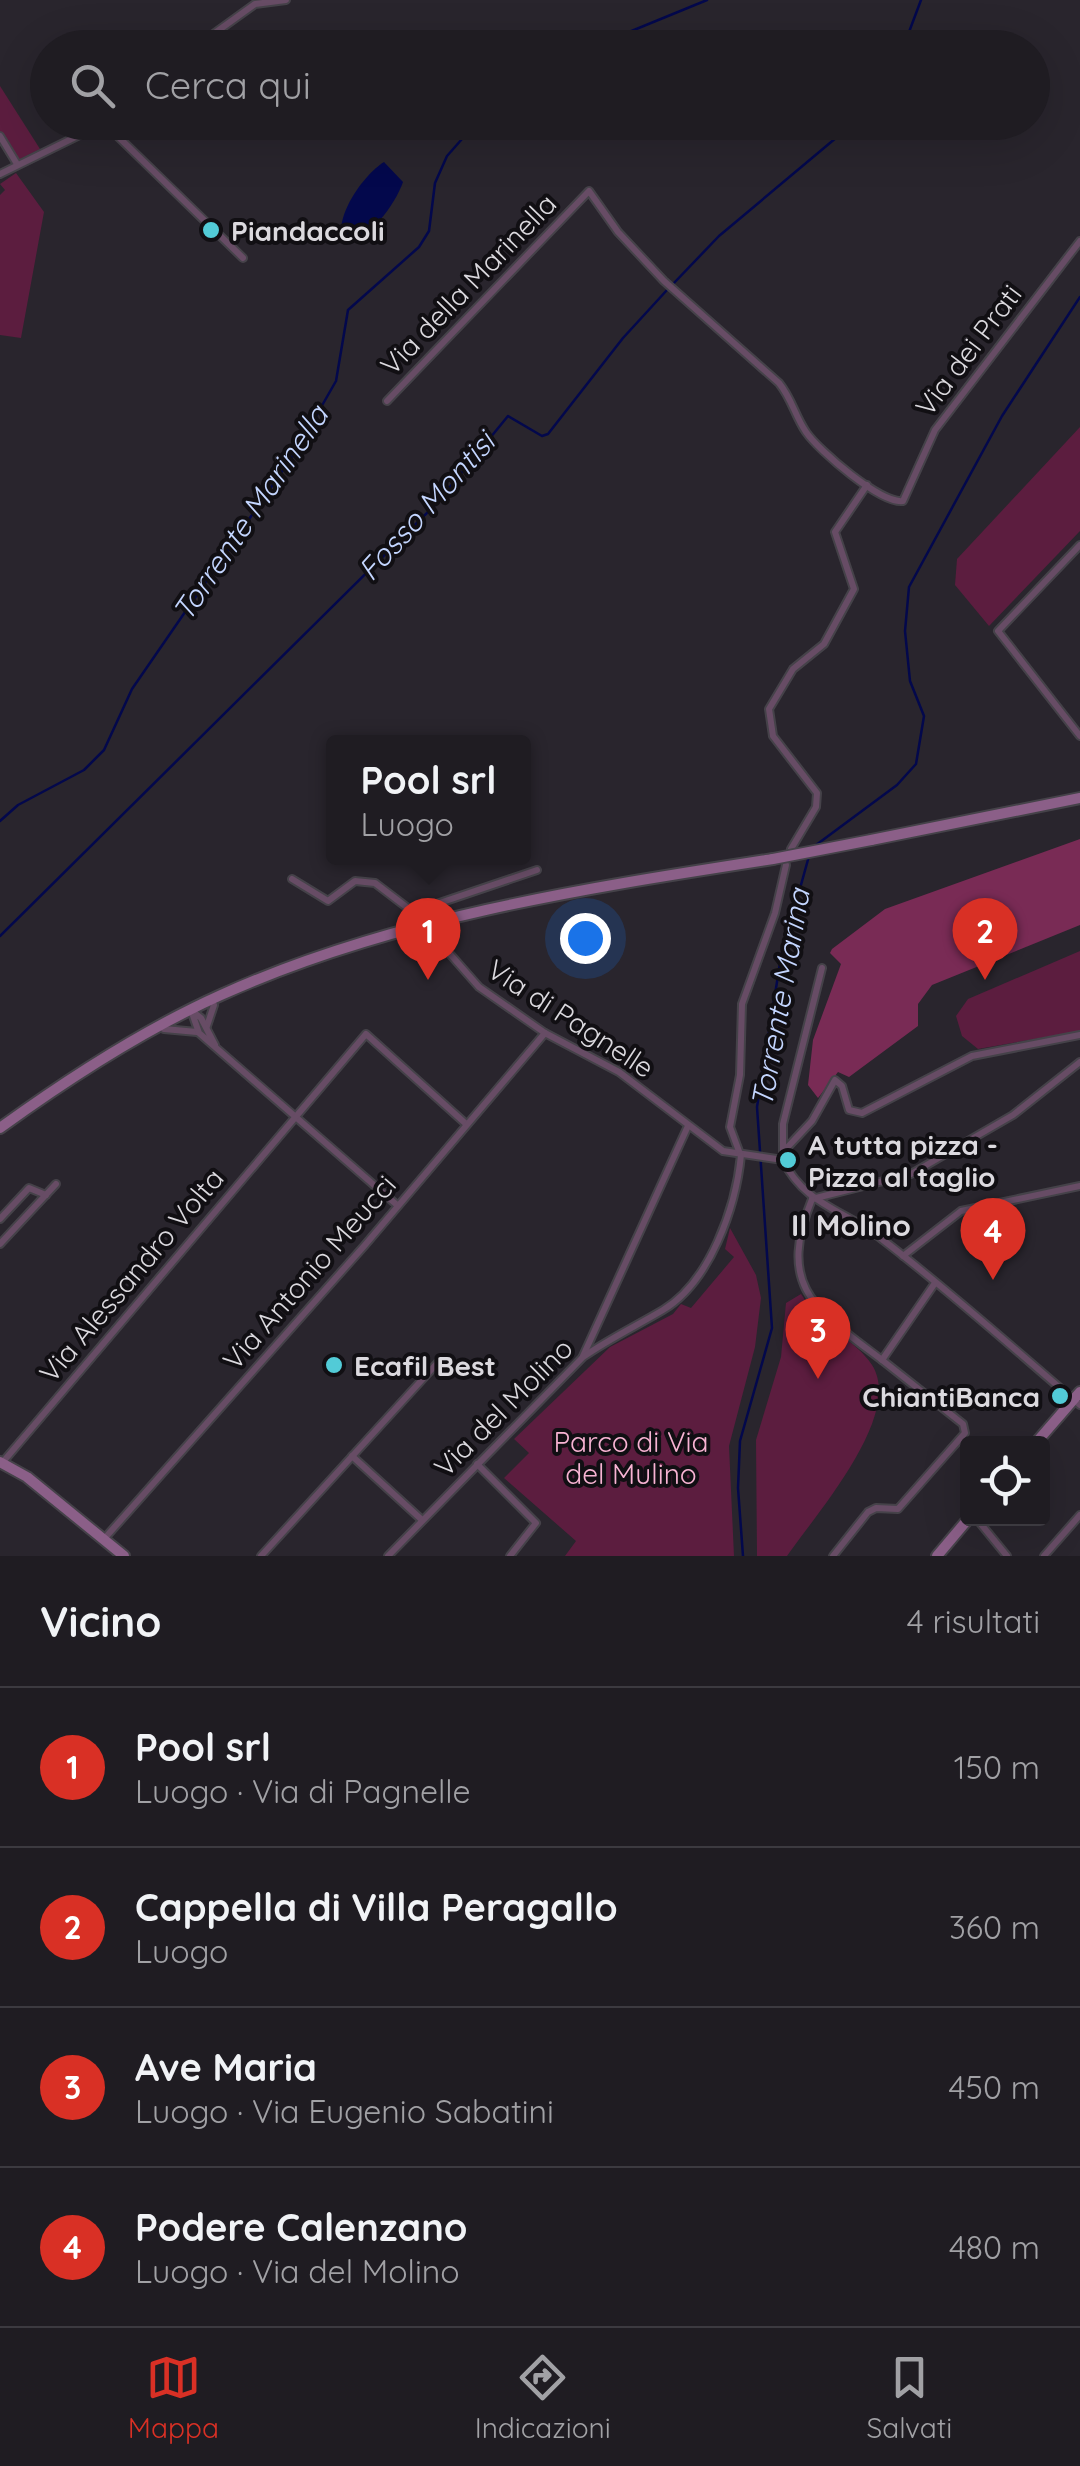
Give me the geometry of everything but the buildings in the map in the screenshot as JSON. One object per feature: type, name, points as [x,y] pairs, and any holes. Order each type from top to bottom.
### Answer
[{"type":"main road","points":[[0,1128],[134,1042],[251,984],[426,924],[1080,798]]},
{"type":"main road","points":[[134,1042],[251,984]]},
{"type":"main road","points":[[1043,1436],[1078,1399]]},
{"type":"main road","points":[[1,1462],[27,1477],[124,1556]]},
{"type":"main road","points":[[936,1556],[964,1526]]},
{"type":"street","points":[[219,30],[255,4],[286,0]]},
{"type":"street","points":[[0,136],[16,164]]},
{"type":"street","points":[[0,174],[68,140]]},
{"type":"street","points":[[122,140],[243,258]]},
{"type":"street","name":"Via della Marinella","points":[[388,401],[589,191],[618,232],[664,281],[779,383],[794,401],[811,439],[866,485]]},
{"type":"street","name":"Via dei Prati","points":[[866,485],[894,502],[903,501],[934,430],[1080,241]]},
{"type":"street","points":[[791,849],[818,800],[812,780],[774,736],[769,709],[793,668],[824,644],[854,589],[835,532],[866,485]]},
{"type":"street","points":[[1080,545],[998,631],[1080,736]]},
{"type":"street","points":[[781,1157],[744,1156],[730,1128],[740,1074],[742,1004],[786,866]]},
{"type":"street","points":[[414,912],[537,870]]},
{"type":"street","name":"Via di Pagnelle","points":[[292,879],[328,901],[355,881],[376,883],[426,924],[469,979],[545,1033],[618,1072],[724,1151],[744,1156]]},
{"type":"street","points":[[822,968],[782,1124],[781,1157],[792,1181],[812,1199],[880,1237],[1078,1399]]},
{"type":"street","points":[[203,1030],[214,1004]]},
{"type":"street","points":[[193,1013],[216,1046],[397,1204]]},
{"type":"street","points":[[164,1029],[203,1030]]},
{"type":"street","name":"Via Antonio Meucci","points":[[104,1538],[545,1033]]},
{"type":"street","name":"Via Alessandro Volta","points":[[1,1462],[366,1034],[465,1123]]},
{"type":"street","points":[[781,1157],[812,1122],[834,1080],[842,1086],[849,1110],[862,1113],[972,1056],[1080,1035]]},
{"type":"street","points":[[812,1199],[911,1174],[1013,1115],[1080,1062]]},
{"type":"street","points":[[583,1357],[688,1126]]},
{"type":"street","name":"Via del Molino","points":[[388,1556],[583,1357],[621,1330],[667,1308],[719,1248],[744,1156]]},
{"type":"street","points":[[0,1243],[56,1184]]},
{"type":"street","points":[[903,1256],[961,1211],[1080,1186]]},
{"type":"street","points":[[0,1219],[29,1188],[46,1195]]},
{"type":"street","points":[[812,1199],[798,1236],[805,1291],[826,1317],[962,1424],[965,1433],[898,1509],[876,1508],[868,1512],[833,1556]]},
{"type":"street","points":[[882,1360],[935,1282]]},
{"type":"street","points":[[261,1556],[441,1359]]},
{"type":"street","points":[[352,1456],[422,1520]]},
{"type":"street","points":[[476,1464],[536,1523],[510,1556]]},
{"type":"street","points":[[1044,1556],[1080,1515]]},
{"type":"street","points":[[980,1526],[1008,1556]]},
{"type":"green space","points":[[0,86],[30,133],[30,140],[40,149],[18,160],[0,132]]},
{"type":"green space","points":[[16,173],[44,212],[21,338],[0,335],[0,195],[5,190],[0,184]]},
{"type":"green space","points":[[1080,427],[1080,531],[989,626],[955,585],[957,559]]},
{"type":"green space","points":[[1080,951],[1080,1031],[978,1049],[962,1036],[956,1016],[968,999]]},
{"type":"green space","name":"Parco di Via del Mulino","points":[[730,1228],[756,1275],[761,1298],[755,1347],[729,1446],[734,1556],[565,1556],[576,1541],[504,1478],[529,1453],[514,1439],[610,1347],[673,1314],[681,1304],[691,1308],[734,1257],[725,1249]]},
{"type":"green space","points":[[801,1294],[872,1365],[879,1386],[876,1410],[852,1464],[787,1556],[757,1556],[756,1440],[781,1357],[786,1303]]},
{"type":"shaded area","points":[[384,162],[403,182],[399,191],[372,229],[344,244],[341,234],[345,211],[367,177]]},
{"type":"shaded area","points":[[1080,839],[1080,925],[932,985],[918,1004],[918,1026],[849,1077],[838,1072],[818,1098],[808,1085],[813,1040],[841,964],[830,953],[832,949],[885,909]]},
{"type":"waterway","name":"Torrente Marinella","points":[[634,30],[707,0]]},
{"type":"waterway","name":"Fosso Montisi","points":[[910,30],[921,0]]},
{"type":"waterway","name":"Torrente Marinella","points":[[0,821],[18,805],[84,770],[104,750],[132,689],[296,451],[336,381],[348,310],[419,247],[429,231],[435,183],[447,156],[461,140]]},
{"type":"waterway","name":"Fosso Montisi","points":[[673,284],[719,236],[834,140]]},
{"type":"waterway","name":"Fosso Montisi","points":[[0,936],[436,504],[508,416],[542,436],[548,434],[623,338],[667,290]]},
{"type":"waterway","name":"Torrente Marina","points":[[812,848],[897,785],[916,764],[924,716],[910,681],[905,631],[909,587],[1002,416],[1080,297]]},
{"type":"waterway","name":"Torrente Marina","points":[[743,1556],[738,1488],[740,1441],[772,1328],[757,1107],[781,957],[809,856]]},
{"type":"place","name":"Piandaccoli","points":[[211,230]]},
{"type":"place","name":"Pool srl","points":[[428,980]]},
{"type":"place","name":"Cappella di Villa Peragallo","points":[[985,980]]},
{"type":"place","name":"A tutta pizza - Pizza al taglio","points":[[788,1160]]},
{"type":"place","name":"Podere Calenzano","points":[[993,1280]]},
{"type":"place","name":"Ecafil Best","points":[[334,1365]]},
{"type":"place","name":"Ave Maria","points":[[818,1379]]},
{"type":"place","name":"ChiantiBanca","points":[[1060,1396]]},
{"type":"district","name":"Il Molino","points":[[851,1225]]}]
